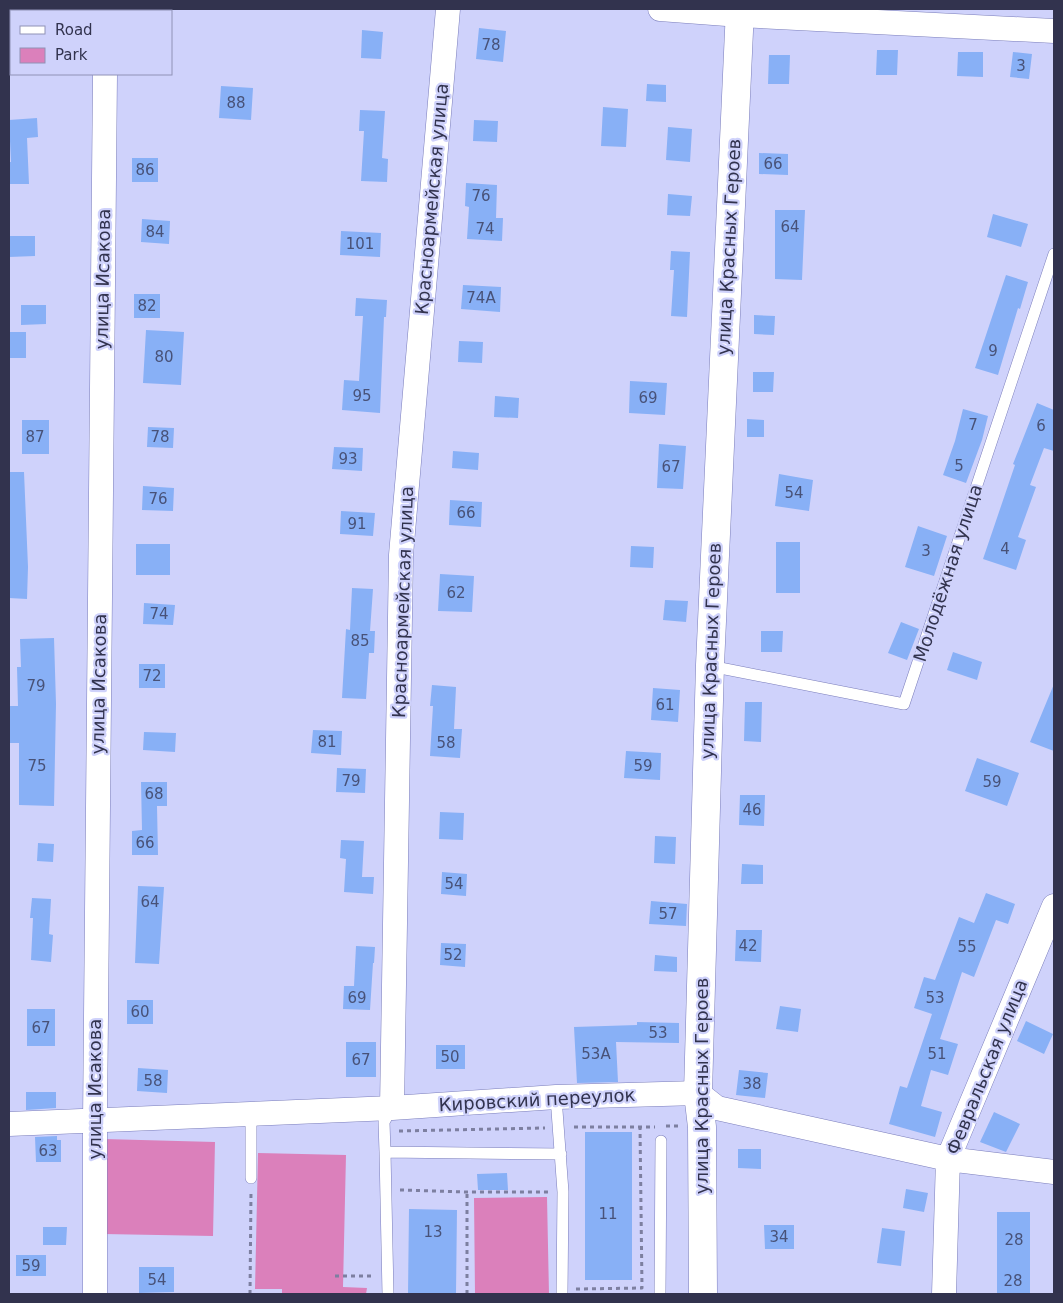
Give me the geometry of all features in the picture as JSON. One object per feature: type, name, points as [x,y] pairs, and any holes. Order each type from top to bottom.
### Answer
[{"type":"main road","name":"улица Красных Героев","points":[[704,1294],[702,1127],[698,1093],[710,666],[740,12]]},
{"type":"street","name":"Красноармейская улица","points":[[392,1108],[401,555],[448,9]]},
{"type":"street","points":[[660,9],[1054,31]]},
{"type":"street","name":"улица Исакова","points":[[96,1294],[95,1121],[104,75]]},
{"type":"street","name":"Февральская улица","points":[[944,1294],[948,1159],[1054,906]]},
{"type":"street","name":"Кировский переулок","points":[[9,1124],[392,1108],[556,1097],[698,1093]]},
{"type":"street","points":[[698,1093],[717,1108],[948,1159],[1054,1172]]},
{"type":"lane","name":"Молодёжная улица","points":[[710,666],[904,704],[1054,254]]},
{"type":"lane","points":[[556,1097],[563,1192],[562,1294]]},
{"type":"lane","points":[[388,1294],[384,1122],[392,1108]]},
{"type":"lane","points":[[251,1114],[251,1178]]},
{"type":"lane","points":[[660,1294],[661,1141]]},
{"type":"lane","points":[[385,1152],[561,1154]]},
{"type":"path","points":[[574,1289],[642,1288],[640,1127]]},
{"type":"path","points":[[250,1294],[251,1178]]},
{"type":"path","points":[[385,1189],[467,1192],[563,1192]]},
{"type":"path","points":[[467,1192],[467,1294]]},
{"type":"path","points":[[335,1276],[388,1276]]},
{"type":"green space","points":[[104,1139],[215,1142],[213,1236],[103,1234]]},
{"type":"green space","points":[[258,1153],[346,1155],[343,1287],[367,1288],[366,1294],[282,1294],[282,1289],[255,1289]]},
{"type":"green space","points":[[547,1197],[549,1294],[475,1294],[474,1198]]},
{"type":"building","points":[[479,28],[506,31],[503,62],[476,59]]},
{"type":"building","points":[[362,30],[383,32],[381,59],[361,58]]},
{"type":"building","points":[[877,50],[898,50],[897,75],[876,75]]},
{"type":"building","points":[[958,52],[983,52],[983,77],[957,76]]},
{"type":"building","points":[[1013,52],[1032,54],[1029,79],[1010,77]]},
{"type":"building","points":[[769,55],[790,55],[789,84],[768,84]]},
{"type":"building","points":[[647,84],[666,85],[666,102],[646,101]]},
{"type":"building","points":[[221,86],[253,88],[251,120],[219,118]]},
{"type":"building","points":[[603,107],[628,109],[626,147],[601,146]]},
{"type":"building","points":[[360,110],[385,111],[382,158],[388,159],[387,182],[361,181],[364,131],[359,131]]},
{"type":"building","points":[[37,118],[38,137],[27,138],[29,184],[9,184],[9,162],[11,162],[9,120]]},
{"type":"building","points":[[474,120],[498,121],[497,142],[473,141]]},
{"type":"building","points":[[668,127],[692,129],[690,162],[666,160]]},
{"type":"building","points":[[759,153],[788,154],[788,175],[759,174]]},
{"type":"building","points":[[132,158],[158,158],[158,182],[132,182]]},
{"type":"building","points":[[466,183],[497,185],[496,218],[503,218],[502,241],[467,239],[469,207],[465,206]]},
{"type":"building","points":[[668,194],[692,196],[690,216],[667,215]]},
{"type":"building","points":[[775,210],[805,210],[802,280],[775,279]]},
{"type":"building","points":[[993,214],[1028,224],[1021,247],[987,237]]},
{"type":"building","points":[[142,219],[170,221],[169,244],[141,242]]},
{"type":"building","points":[[341,231],[381,233],[380,257],[340,255]]},
{"type":"building","points":[[9,236],[35,236],[35,256],[9,257]]},
{"type":"building","points":[[671,251],[690,252],[687,317],[671,316],[674,270],[670,270]]},
{"type":"building","points":[[1006,275],[1028,282],[1020,309],[1018,308],[998,375],[975,368]]},
{"type":"building","points":[[463,285],[501,287],[500,312],[461,309]]},
{"type":"building","points":[[134,294],[160,294],[160,318],[134,318]]},
{"type":"building","points":[[356,298],[387,300],[386,317],[384,317],[380,413],[342,410],[344,380],[359,381],[363,316],[355,316]]},
{"type":"building","points":[[21,305],[46,305],[46,324],[21,325]]},
{"type":"building","points":[[754,315],[775,316],[774,335],[754,334]]},
{"type":"building","points":[[146,330],[184,332],[181,385],[143,383]]},
{"type":"building","points":[[9,332],[26,332],[26,358],[9,358]]},
{"type":"building","points":[[459,341],[483,342],[482,363],[458,362]]},
{"type":"building","points":[[753,372],[774,372],[773,392],[753,392]]},
{"type":"building","points":[[630,381],[667,383],[665,415],[629,413]]},
{"type":"building","points":[[495,396],[519,398],[518,418],[494,417]]},
{"type":"building","points":[[1037,403],[1054,410],[1054,451],[1044,448],[1030,485],[1036,487],[1018,537],[1026,540],[1016,570],[983,559],[1015,465],[1013,464]]},
{"type":"building","points":[[963,409],[988,416],[982,440],[966,483],[943,475],[955,441]]},
{"type":"building","points":[[747,419],[764,420],[764,437],[747,437]]},
{"type":"building","points":[[22,420],[49,420],[49,454],[22,454]]},
{"type":"building","points":[[148,427],[174,428],[173,448],[147,447]]},
{"type":"building","points":[[659,444],[686,446],[683,489],[657,488]]},
{"type":"building","points":[[334,447],[363,448],[362,471],[332,469]]},
{"type":"building","points":[[453,451],[479,453],[478,470],[452,468]]},
{"type":"building","points":[[9,472],[24,472],[28,567],[27,599],[9,598]]},
{"type":"building","points":[[779,474],[813,480],[809,511],[775,506]]},
{"type":"building","points":[[143,486],[174,488],[173,511],[142,510]]},
{"type":"building","points":[[450,500],[482,502],[481,527],[449,525]]},
{"type":"building","points":[[341,511],[375,513],[373,536],[340,534]]},
{"type":"building","points":[[918,526],[947,536],[934,576],[905,567]]},
{"type":"building","points":[[776,542],[800,542],[800,593],[776,593]]},
{"type":"building","points":[[136,544],[170,544],[170,575],[136,575]]},
{"type":"building","points":[[631,546],[654,547],[653,568],[630,567]]},
{"type":"building","points":[[440,574],[474,576],[472,612],[438,611]]},
{"type":"building","points":[[352,588],[373,589],[370,631],[375,631],[374,653],[369,653],[366,699],[342,698],[346,629],[350,630]]},
{"type":"building","points":[[665,600],[688,601],[686,622],[663,620]]},
{"type":"building","points":[[144,603],[175,605],[173,625],[143,624]]},
{"type":"building","points":[[901,622],[919,629],[907,660],[888,653]]},
{"type":"building","points":[[761,631],[783,631],[782,652],[761,652]]},
{"type":"building","points":[[54,638],[56,704],[54,806],[19,805],[19,743],[9,743],[9,706],[18,706],[17,667],[21,667],[20,639]]},
{"type":"building","points":[[953,652],[982,662],[977,680],[947,670]]},
{"type":"building","points":[[139,664],[165,664],[165,688],[139,688]]},
{"type":"building","points":[[1054,684],[1054,751],[1030,742]]},
{"type":"building","points":[[432,685],[456,687],[454,729],[462,729],[460,758],[430,756],[433,706],[430,706]]},
{"type":"building","points":[[653,688],[680,690],[678,722],[651,720]]},
{"type":"building","points":[[745,702],[762,702],[761,742],[744,741]]},
{"type":"building","points":[[313,730],[342,731],[341,755],[311,753]]},
{"type":"building","points":[[144,732],[176,733],[175,752],[143,750]]},
{"type":"building","points":[[626,751],[661,753],[660,780],[624,778]]},
{"type":"building","points":[[977,758],[1019,773],[1007,806],[965,791]]},
{"type":"building","points":[[337,768],[366,769],[365,793],[336,792]]},
{"type":"building","points":[[141,782],[167,782],[167,806],[157,806],[158,855],[132,855],[132,831],[142,830]]},
{"type":"building","points":[[740,795],[765,795],[764,826],[739,825]]},
{"type":"building","points":[[440,812],[464,813],[463,840],[439,839]]},
{"type":"building","points":[[655,836],[676,837],[675,864],[654,863]]},
{"type":"building","points":[[341,840],[364,841],[362,877],[374,877],[373,894],[344,892],[346,859],[340,858]]},
{"type":"building","points":[[38,843],[54,844],[53,862],[37,861]]},
{"type":"building","points":[[742,864],[763,865],[763,884],[741,884]]},
{"type":"building","points":[[442,872],[467,874],[466,896],[441,894]]},
{"type":"building","points":[[138,886],[164,887],[159,964],[135,963]]},
{"type":"building","points":[[986,893],[1015,904],[1008,924],[996,920],[974,977],[962,972],[940,1039],[958,1044],[948,1075],[931,1070],[921,1106],[942,1112],[935,1137],[889,1124],[900,1086],[907,1088],[932,1014],[914,1008],[924,977],[935,980],[959,917],[974,923]]},
{"type":"building","points":[[32,898],[51,899],[49,934],[53,935],[51,962],[31,960],[33,918],[30,918]]},
{"type":"building","points":[[651,901],[687,904],[686,926],[649,924]]},
{"type":"building","points":[[736,930],[762,930],[761,962],[735,961]]},
{"type":"building","points":[[441,943],[466,944],[465,967],[440,965]]},
{"type":"building","points":[[356,946],[375,947],[370,1010],[343,1009],[344,986],[354,986]]},
{"type":"building","points":[[655,955],[677,957],[677,972],[654,971]]},
{"type":"building","points":[[127,1000],[153,1000],[153,1024],[127,1024]]},
{"type":"building","points":[[780,1006],[801,1009],[798,1032],[776,1029]]},
{"type":"building","points":[[27,1009],[55,1009],[55,1046],[27,1046]]},
{"type":"building","points":[[1026,1021],[1053,1034],[1044,1054],[1017,1041]]},
{"type":"building","points":[[637,1022],[679,1023],[679,1043],[616,1042],[618,1082],[577,1083],[574,1027],[637,1025]]},
{"type":"building","points":[[346,1042],[376,1042],[376,1077],[346,1077]]},
{"type":"building","points":[[436,1045],[465,1045],[465,1069],[436,1069]]},
{"type":"building","points":[[138,1068],[168,1070],[167,1093],[137,1091]]},
{"type":"building","points":[[739,1070],[768,1073],[765,1098],[736,1095]]},
{"type":"building","points":[[26,1092],[56,1092],[56,1108],[26,1110]]},
{"type":"building","points":[[994,1112],[1020,1124],[1006,1152],[980,1142]]},
{"type":"building","points":[[585,1132],[632,1132],[632,1280],[585,1280]]},
{"type":"building","points":[[57,1136],[57,1140],[61,1140],[61,1162],[36,1162],[35,1137]]},
{"type":"building","points":[[738,1149],[761,1149],[761,1169],[738,1168]]},
{"type":"building","points":[[507,1173],[508,1190],[478,1190],[477,1174]]},
{"type":"building","points":[[906,1189],[928,1193],[924,1212],[903,1208]]},
{"type":"building","points":[[409,1209],[457,1210],[456,1294],[408,1294]]},
{"type":"building","points":[[997,1212],[1030,1212],[1030,1294],[997,1294]]},
{"type":"building","points":[[764,1225],[794,1225],[794,1249],[765,1249]]},
{"type":"building","points":[[43,1227],[67,1227],[66,1245],[43,1245]]},
{"type":"building","points":[[882,1228],[905,1231],[901,1266],[877,1263]]},
{"type":"building","points":[[16,1255],[46,1255],[46,1276],[16,1276]]},
{"type":"building","points":[[139,1267],[174,1267],[174,1292],[139,1293]]}]
